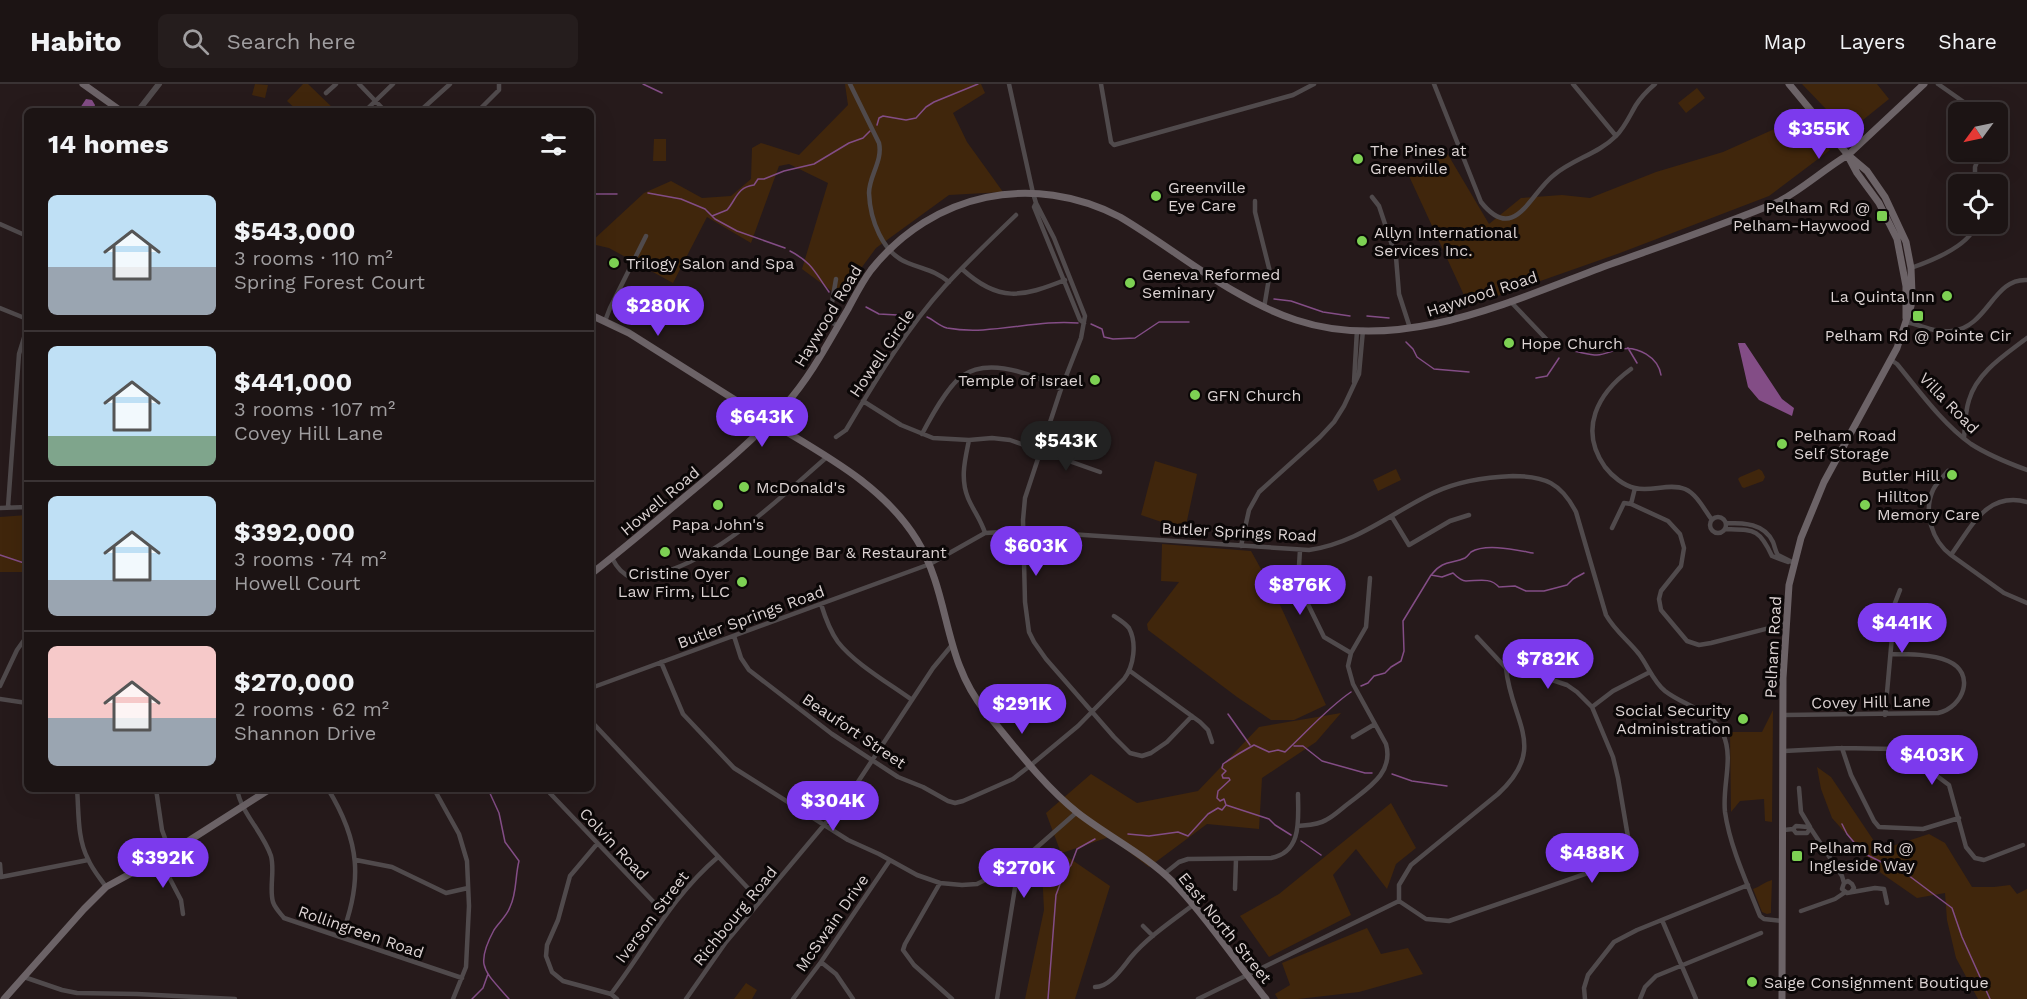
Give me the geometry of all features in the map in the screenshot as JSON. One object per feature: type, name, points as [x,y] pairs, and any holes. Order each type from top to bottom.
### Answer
[{"type":"main road","points":[[83,84],[117,108]]},
{"type":"main road","name":"Pelham Road","points":[[1782,999],[1785,624],[1789,585],[1807,520],[1824,482],[1891,360],[1911,306],[1911,268],[1906,243],[1885,197],[1867,171],[1848,155],[1789,84]]},
{"type":"main road","name":"Haywood Road","points":[[770,421],[798,389],[866,277],[889,250],[918,226],[959,205],[1002,194],[1034,193],[1064,196],[1105,209],[1131,223],[1219,283],[1264,308],[1298,321],[1328,328],[1360,330],[1410,328],[1445,322],[1510,301],[1762,209],[1804,187],[1848,155],[1924,84]]},
{"type":"main road","name":"Pelham Road","points":[[1848,155],[1857,173],[1880,202],[1898,239],[1906,286],[1906,322]]},
{"type":"main road","name":"East North Street","points":[[594,316],[629,333],[770,421],[862,480],[888,503],[911,531],[930,564],[957,663],[974,695],[1032,765],[1077,812],[1164,874],[1193,904],[1266,999]]},
{"type":"main road","name":"Howell Road","points":[[594,572],[731,459],[770,421]]},
{"type":"main road","points":[[4,999],[106,887],[170,852],[265,792]]},
{"type":"street","points":[[140,108],[159,84]]},
{"type":"street","points":[[326,93],[336,84]]},
{"type":"street","points":[[359,84],[382,108]]},
{"type":"street","points":[[367,108],[393,84]]},
{"type":"street","points":[[423,108],[450,84]]},
{"type":"street","points":[[481,108],[499,90],[499,84]]},
{"type":"street","points":[[850,84],[879,143],[880,154],[869,193],[876,228],[889,250],[905,262],[936,272],[949,282]]},
{"type":"street","points":[[1009,84],[1034,193],[1034,207],[1080,320],[1084,323]]},
{"type":"street","points":[[1101,84],[1111,142],[1114,145],[1293,94],[1314,84]]},
{"type":"street","points":[[1434,84],[1478,196],[1488,210],[1504,218],[1520,214],[1552,176],[1601,149],[1616,136],[1638,102],[1655,84]]},
{"type":"street","points":[[1574,84],[1616,136]]},
{"type":"street","points":[[1938,84],[1964,102]]},
{"type":"street","points":[[1372,197],[1379,206],[1396,257],[1399,294],[1410,328]]},
{"type":"street","points":[[1255,201],[1255,212],[1270,272],[1264,308]]},
{"type":"street","points":[[1035,203],[1046,220],[1070,278],[1083,310],[1084,323],[1082,338],[1061,389],[1025,498],[1025,602],[1029,632],[1046,659],[1127,751],[1142,756],[1151,753],[1192,716]]},
{"type":"street","name":"Howell Circle","points":[[836,437],[846,430],[907,334],[949,282],[1016,215]]},
{"type":"street","points":[[0,224],[24,235]]},
{"type":"street","points":[[1911,268],[1935,258],[1965,241],[1971,234]]},
{"type":"street","points":[[605,321],[646,237]]},
{"type":"street","points":[[962,269],[982,285],[1009,294],[1033,292],[1070,278]]},
{"type":"street","points":[[836,279],[829,320],[837,327]]},
{"type":"street","points":[[1906,322],[1933,330],[1960,330],[1981,316],[2009,284],[2017,280],[2027,280]]},
{"type":"street","points":[[1510,301],[1551,344]]},
{"type":"street","points":[[0,308],[24,318]]},
{"type":"street","points":[[1241,546],[1248,513],[1259,492],[1327,431],[1340,414],[1354,385],[1360,330]]},
{"type":"street","points":[[8,507],[19,354],[24,338]]},
{"type":"street","points":[[1964,438],[1968,403],[1976,385],[1990,368],[2027,338]]},
{"type":"street","name":"Villa Road","points":[[1891,360],[1897,364],[1950,427],[1992,456],[2027,470]]},
{"type":"street","points":[[922,434],[955,383],[973,370],[986,368],[1010,370],[1037,378],[1061,389]]},
{"type":"street","points":[[1631,369],[1608,388],[1595,414],[1592,433],[1599,458],[1608,471],[1635,489],[1666,487],[1687,490],[1712,520]]},
{"type":"street","points":[[863,401],[901,425],[922,434],[939,439],[1003,439],[1100,472]]},
{"type":"street","points":[[969,440],[964,484],[968,499],[985,533]]},
{"type":"street","points":[[612,558],[618,569],[632,577],[660,573],[693,561],[736,533],[827,458]]},
{"type":"street","points":[[1948,471],[1934,488],[1929,506],[1935,537],[1945,551],[2004,593],[2027,603]]},
{"type":"street","name":"Butler Springs Road","points":[[594,687],[930,564],[985,533],[1024,531],[1310,550],[1336,545],[1432,494],[1470,480],[1502,476],[1538,478],[1553,484],[1566,495],[1576,512],[1606,615],[1618,633],[1638,652],[1658,683],[1668,693],[1709,716],[1722,733],[1727,750],[1725,813],[1736,851],[1760,916],[1764,920],[1782,921]]},
{"type":"street","points":[[1631,504],[1635,489]]},
{"type":"street","points":[[1951,555],[1981,514],[1992,504],[2012,499],[2027,502]]},
{"type":"street","points":[[1612,528],[1624,503],[1668,521],[1680,534],[1684,548],[1681,566],[1661,591],[1659,599],[1661,610],[1687,641],[1698,645],[1711,643],[1785,624]]},
{"type":"street","points":[[0,508],[24,507]]},
{"type":"street","points":[[1392,517],[1409,545],[1450,521],[1469,514]]},
{"type":"street","points":[[1712,520],[1719,518],[1726,526],[1756,532],[1765,541],[1772,556],[1794,563]]},
{"type":"street","points":[[1712,520],[1710,526],[1713,532],[1719,533],[1726,526]]},
{"type":"street","points":[[1300,550],[1298,582],[1302,596],[1317,626],[1329,641],[1352,653]]},
{"type":"street","points":[[1298,826],[1326,820],[1380,778],[1386,765],[1388,752],[1376,724],[1350,677],[1348,666],[1352,653],[1366,627],[1370,578]]},
{"type":"street","points":[[1885,714],[1895,603],[1900,590]]},
{"type":"street","points":[[821,604],[832,633],[841,645],[855,659],[912,699]]},
{"type":"street","points":[[1114,616],[1125,624],[1131,633],[1133,645],[1130,671],[1192,716],[1208,730],[1212,742]]},
{"type":"street","name":"Beaufort Street","points":[[734,636],[741,658],[753,674],[872,762],[898,777],[955,803],[1010,780],[1032,765],[1092,712],[1130,671]]},
{"type":"street","points":[[1399,901],[1399,885],[1411,865],[1498,794],[1512,781],[1521,765],[1525,747],[1523,734],[1506,668],[1477,637]]},
{"type":"street","points":[[0,686],[24,640]]},
{"type":"street","name":"Richbourg Road","points":[[686,999],[726,942],[850,794],[933,668],[952,645]]},
{"type":"street","name":"Covey Hill Lane","points":[[1784,715],[1947,711],[1958,702],[1964,688],[1963,678],[1959,669],[1949,661],[1891,654]]},
{"type":"street","points":[[662,662],[683,714],[725,760],[743,775],[824,826],[916,875],[940,883],[977,884],[1020,863],[1077,812]]},
{"type":"street","points":[[1399,901],[1426,920],[1449,921],[1608,866],[1624,856],[1628,837],[1618,778],[1613,757],[1592,707],[1567,685],[1516,668],[1506,668]]},
{"type":"street","points":[[1592,707],[1613,691],[1650,672]]},
{"type":"street","points":[[0,699],[24,703]]},
{"type":"street","points":[[594,724],[760,901]]},
{"type":"street","points":[[1353,737],[1376,724]]},
{"type":"street","points":[[1784,752],[1842,748],[1894,749],[1907,755],[1949,784],[1966,847],[1971,855],[1984,860],[2023,844]]},
{"type":"street","points":[[1842,748],[1851,775],[1879,827],[1923,829],[1959,818]]},
{"type":"street","points":[[1799,788],[1801,812],[1810,830]]},
{"type":"street","points":[[77,792],[79,827],[88,860],[106,887]]},
{"type":"street","points":[[156,792],[162,831],[170,852]]},
{"type":"street","name":"Rollingreen Road","points":[[238,792],[271,856],[273,902],[284,918],[462,978]]},
{"type":"street","points":[[330,792],[341,813],[356,860],[354,894],[340,937]]},
{"type":"street","points":[[436,792],[464,844],[467,861],[466,967],[453,999]]},
{"type":"street","name":"Colvin Road","points":[[549,792],[665,914]]},
{"type":"street","points":[[1164,874],[1188,858],[1271,858],[1283,854],[1294,843],[1298,826],[1298,794]]},
{"type":"street","points":[[1800,826],[1800,833]]},
{"type":"street","points":[[1784,830],[1808,826],[1842,876],[1844,893]]},
{"type":"street","points":[[1793,829],[1796,833],[1808,833],[1810,830]]},
{"type":"street","points":[[597,844],[570,876],[558,920],[547,945],[546,956],[552,972],[563,981],[611,994],[617,999]]},
{"type":"street","name":"Iverson Street","points":[[611,994],[665,914],[691,882],[718,857]]},
{"type":"street","points":[[159,858],[181,900],[183,914]]},
{"type":"street","points":[[1235,889],[1236,859]]},
{"type":"street","points":[[0,864],[1,877],[88,860]]},
{"type":"street","points":[[356,860],[392,867],[444,892],[468,888]]},
{"type":"street","name":"McSwain Drive","points":[[793,999],[890,860]]},
{"type":"street","points":[[997,999],[1020,863]]},
{"type":"street","points":[[1844,883],[1848,881],[1852,884],[1854,888],[1851,892]]},
{"type":"street","points":[[940,883],[903,950],[914,965],[952,999]]},
{"type":"street","points":[[1585,999],[1584,988],[1588,975],[1614,942],[1748,885]]},
{"type":"street","points":[[1801,911],[1835,899],[1844,893],[1875,888],[1884,889],[1887,903]]},
{"type":"street","points":[[1198,999],[1399,901]]},
{"type":"street","points":[[1095,987],[1110,981],[1134,953],[1193,904]]},
{"type":"street","points":[[1662,920],[1696,999]]},
{"type":"street","points":[[1143,926],[1153,936]]},
{"type":"street","points":[[1641,999],[1642,992],[1649,981],[1761,933]]},
{"type":"street","points":[[821,962],[836,974],[853,999]]},
{"type":"street","points":[[24,977],[86,996],[137,994],[235,999]]},
{"type":"shaded area","points":[[255,84],[268,85],[265,98],[252,95]]},
{"type":"shaded area","points":[[303,84],[308,84],[333,108],[295,108],[287,101]]},
{"type":"shaded area","points":[[845,84],[981,84],[985,93],[953,113],[967,142],[1003,192],[949,195],[876,248],[840,297],[802,269],[828,183],[789,164],[779,166],[751,243],[707,217],[673,283],[609,248],[596,245],[594,248],[594,239],[644,193],[671,181],[702,198],[731,196],[751,179],[752,148],[761,143],[799,155],[848,105]]},
{"type":"shaded area","points":[[1802,84],[1877,84],[1889,99],[1848,132]]},
{"type":"shaded area","points":[[1697,88],[1705,98],[1686,113],[1678,103]]},
{"type":"shaded area","points":[[86,99],[92,100],[95,105],[94,108],[80,108]]},
{"type":"shaded area","points":[[1797,108],[1830,150],[1769,196],[1620,253],[1469,306],[1409,176],[1447,153],[1489,224],[1521,198],[1562,195],[1590,198],[1656,172],[1723,152],[1781,126]]},
{"type":"shaded area","points":[[654,139],[666,139],[666,161],[653,161]]},
{"type":"shaded area","points":[[1738,343],[1745,343],[1782,399],[1794,408],[1792,416],[1759,400],[1748,387]]},
{"type":"shaded area","points":[[1155,461],[1197,474],[1185,530],[1141,515]]},
{"type":"shaded area","points":[[1396,469],[1401,480],[1378,491],[1373,480]]},
{"type":"shaded area","points":[[1759,469],[1765,477],[1763,481],[1742,487],[1738,479]]},
{"type":"shaded area","points":[[24,515],[24,572],[0,572],[0,517]]},
{"type":"shaded area","points":[[1162,544],[1251,551],[1275,594],[1326,705],[1294,720],[1271,720],[1148,630],[1147,624],[1179,582],[1161,581]]},
{"type":"shaded area","points":[[1773,710],[1772,822],[1765,821],[1764,799],[1740,801],[1731,812],[1730,732],[1762,732]]},
{"type":"shaded area","points":[[1341,713],[1316,742],[1262,778],[1259,829],[1207,824],[1149,867],[1109,837],[1062,853],[1110,886],[1075,999],[1025,999],[1044,910],[1042,870],[1061,853],[1046,813],[1091,774],[1137,803],[1198,791],[1259,727]]},
{"type":"shaded area","points":[[1817,767],[1831,777],[1880,850],[1929,834],[1945,843],[1972,887],[2010,885],[2017,894],[2027,889],[2027,999],[1978,999],[1956,958],[1947,920],[1945,893],[1917,898],[1881,873],[1832,818],[1821,789]]},
{"type":"shaded area","points":[[1391,803],[1416,848],[1396,864],[1387,889],[1356,849],[1333,875],[1351,915],[1269,957],[1240,916],[1279,894]]},
{"type":"shaded area","points":[[1772,880],[1771,913],[1767,914],[1762,912],[1753,889]]},
{"type":"shaded area","points":[[1367,928],[1381,954],[1408,948],[1423,974],[1359,992],[1278,999],[1275,994],[1290,985],[1282,963]]},
{"type":"shaded area","points":[[746,983],[757,990],[752,999],[734,999]]},
{"type":"waterway","points":[[643,84],[662,93]]},
{"type":"waterway","points":[[877,125],[879,118],[883,116],[906,120],[916,118],[934,102],[978,84]]},
{"type":"waterway","points":[[712,216],[727,210],[740,191],[754,185],[758,179],[814,164],[849,143],[863,138],[870,131]]},
{"type":"waterway","points":[[648,193],[681,199],[705,209],[715,219],[737,231],[785,248]]},
{"type":"waterway","points":[[594,194],[617,194]]},
{"type":"waterway","points":[[790,251],[809,264],[829,292]]},
{"type":"waterway","points":[[1274,299],[1291,301],[1323,312],[1350,316]]},
{"type":"waterway","points":[[866,307],[879,314],[916,316]]},
{"type":"waterway","points":[[1367,316],[1389,318]]},
{"type":"waterway","points":[[927,317],[944,327],[963,330],[1062,322],[1078,323]]},
{"type":"waterway","points":[[1091,324],[1102,329],[1104,337],[1113,339],[1135,338],[1159,322],[1189,322]]},
{"type":"waterway","points":[[1406,342],[1417,357],[1434,369],[1469,372]]},
{"type":"waterway","points":[[1628,348],[1637,363]]},
{"type":"waterway","points":[[1573,351],[1597,355],[1621,349],[1634,349],[1652,358],[1661,375]]},
{"type":"waterway","points":[[1536,378],[1547,376],[1559,358]]},
{"type":"waterway","points":[[1432,574],[1440,566],[1465,558],[1477,549],[1501,548],[1533,553]]},
{"type":"waterway","points":[[0,555],[24,563]]},
{"type":"waterway","points":[[1361,686],[1401,661],[1404,651],[1403,621],[1431,575],[1442,577],[1453,573],[1464,581],[1488,581],[1499,587],[1515,586],[1526,591],[1544,591],[1567,585],[1584,573]]},
{"type":"waterway","points":[[1128,834],[1149,836],[1178,832],[1188,836],[1208,814],[1218,808],[1222,810],[1226,805],[1224,799],[1220,801],[1217,798],[1218,791],[1230,780],[1223,778],[1222,775],[1226,771],[1222,768],[1223,764],[1254,745],[1269,752],[1278,750],[1285,752],[1325,713],[1351,692]]},
{"type":"waterway","points":[[1228,714],[1250,745]]},
{"type":"waterway","points":[[1294,746],[1303,746],[1322,761],[1372,773]]},
{"type":"waterway","points":[[1392,774],[1412,781],[1447,786]]},
{"type":"waterway","points":[[489,792],[499,813],[505,842],[519,861],[512,902],[488,942],[484,961],[488,975],[509,999]]},
{"type":"waterway","points":[[1226,805],[1269,819],[1291,835]]},
{"type":"waterway","points":[[1842,824],[1847,834],[1863,853],[1908,875],[1952,908],[1962,937],[1990,999]]},
{"type":"waterway","points":[[1048,999],[1056,895],[1077,849],[1095,839]]},
{"type":"waterway","points":[[1301,841],[1321,855]]},
{"type":"waterway","points":[[472,999],[483,988],[488,974]]},
{"type":"place","name":"The Pines at Greenville","points":[[1358,159]]},
{"type":"place","name":"Greenville Eye Care","points":[[1156,196]]},
{"type":"place","name":"Pelham Rd @ Pelham-Haywood","points":[[1882,216]]},
{"type":"place","name":"Allyn International Services Inc.","points":[[1362,241]]},
{"type":"place","name":"Trilogy Salon and Spa","points":[[614,263]]},
{"type":"place","name":"Geneva Reformed Seminary","points":[[1130,283]]},
{"type":"place","name":"La Quinta Inn","points":[[1947,296]]},
{"type":"place","name":"Pelham Rd @ Pointe Cir","points":[[1918,316]]},
{"type":"place","name":"Hope Church","points":[[1509,343]]},
{"type":"place","name":"Temple of Israel","points":[[1095,380]]},
{"type":"place","name":"GFN Church","points":[[1195,395]]},
{"type":"place","name":"Pelham Road Self Storage","points":[[1782,444]]},
{"type":"place","name":"Butler Hill","points":[[1952,475]]},
{"type":"place","name":"McDonald's","points":[[744,487]]},
{"type":"place","name":"Papa John's","points":[[718,505]]},
{"type":"place","name":"Hilltop Memory Care","points":[[1865,505]]},
{"type":"place","name":"Wakanda Lounge Bar & Restaurant","points":[[665,552]]},
{"type":"place","name":"Cristine Oyer Law Firm, LLC","points":[[742,582]]},
{"type":"place","name":"Social Security Administration","points":[[1743,719]]},
{"type":"place","name":"Pelham Rd @ Ingleside Way","points":[[1797,856]]},
{"type":"place","name":"Saige Consignment Boutique","points":[[1752,982]]}]
